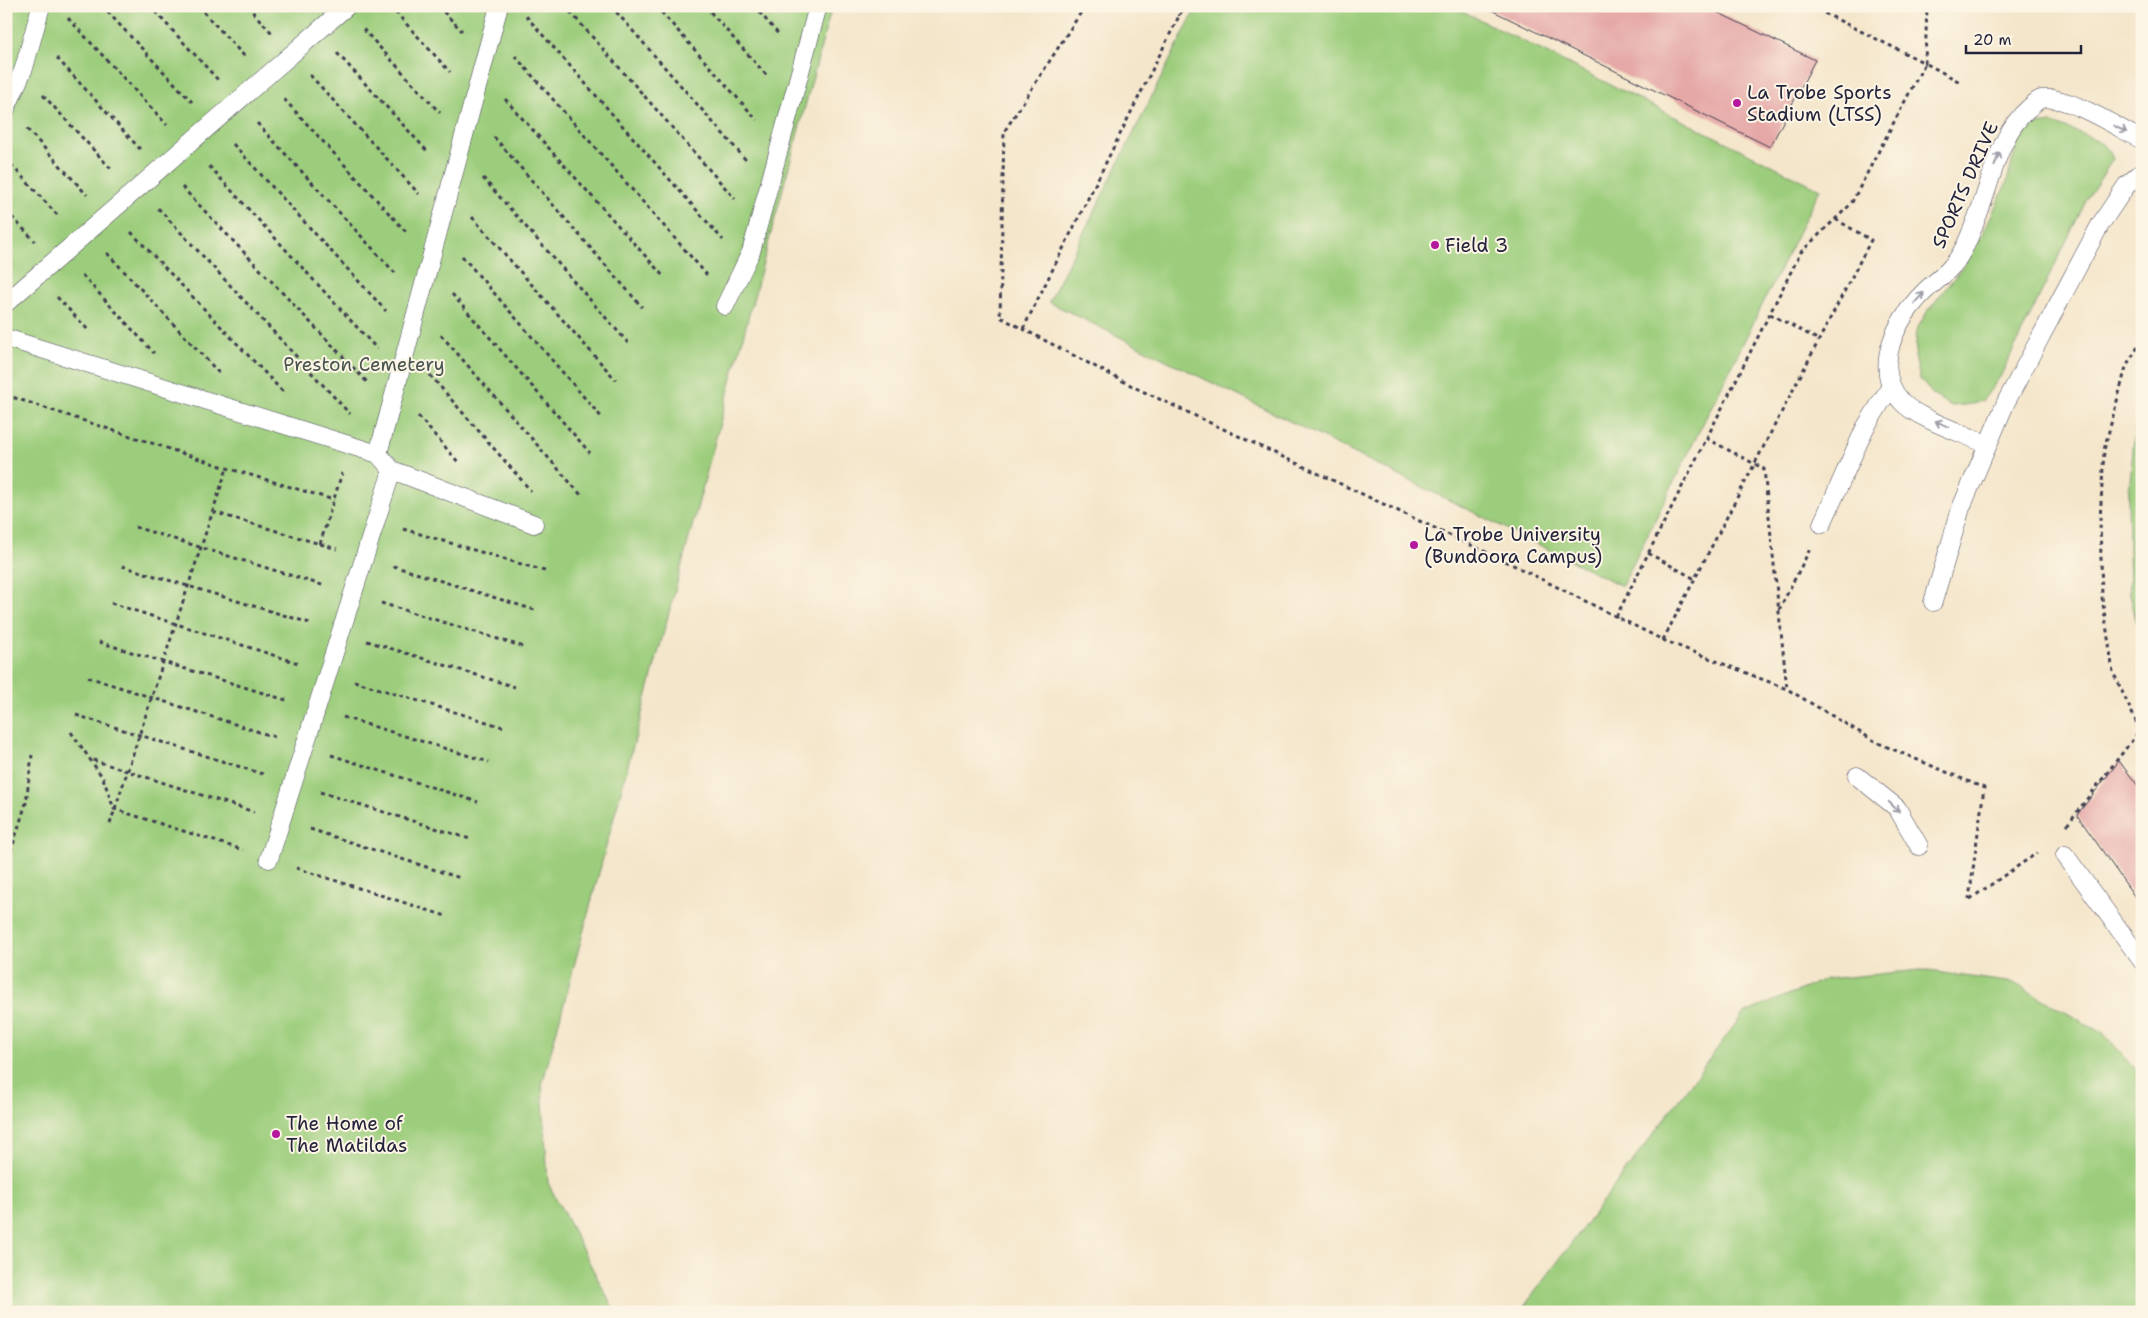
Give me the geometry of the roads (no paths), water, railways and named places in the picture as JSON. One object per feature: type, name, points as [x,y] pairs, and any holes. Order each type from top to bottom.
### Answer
[{"type":"lane","points":[[7,108],[20,76],[41,6]]},
{"type":"lane","points":[[499,6],[379,450],[392,470],[534,524]]},
{"type":"lane","points":[[727,303],[751,252],[818,6]]},
{"type":"lane","points":[[6,303],[346,8]]},
{"type":"lane","name":"SPORTS DRIVE","points":[[1891,386],[1888,368],[1889,348],[1901,319],[1923,292],[1952,266],[1970,236],[2004,142],[2020,116],[2040,99],[2058,99],[2142,140]]},
{"type":"lane","points":[[1933,602],[1961,508],[1986,444],[2006,402],[2100,225],[2126,186],[2142,172]]},
{"type":"lane","points":[[6,338],[351,446],[379,450]]},
{"type":"lane","points":[[1822,524],[1865,428],[1891,386],[1902,403],[1924,416],[1986,444]]},
{"type":"lane","points":[[269,859],[392,470]]},
{"type":"lane","points":[[1857,776],[1897,808],[1919,846]]},
{"type":"lane","points":[[2065,855],[2142,961]]},
{"type":"place","name":"La Trobe Sports Stadium (LTSS)","points":[[1737,103]]},
{"type":"place","name":"Field 3","points":[[1435,245]]},
{"type":"place","name":"La Trobe University (Bundoora Campus)","points":[[1414,545]]},
{"type":"place","name":"The Home of The Matildas","points":[[276,1134]]},
{"type":"park label","name":"Preston Cemetery","points":[[364,364]]}]
